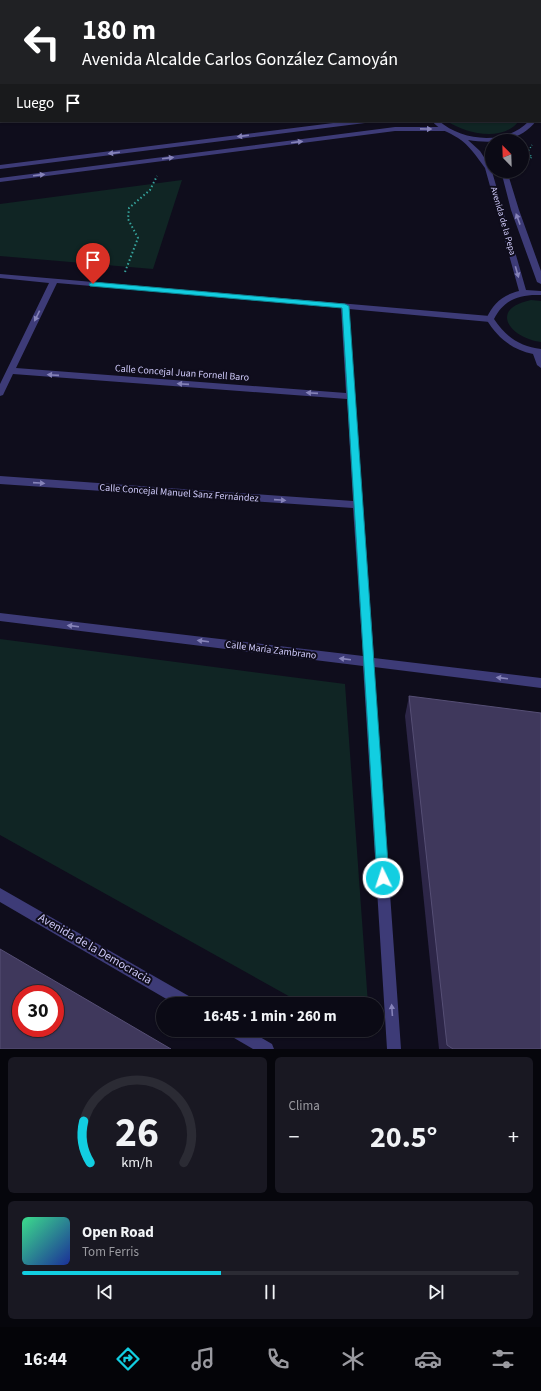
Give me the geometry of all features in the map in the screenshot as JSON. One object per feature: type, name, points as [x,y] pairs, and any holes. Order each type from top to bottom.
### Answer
[{"type":"street","points":[[0,167],[357,122]]},
{"type":"street","points":[[436,122],[445,129],[460,136],[485,139]]},
{"type":"street","points":[[520,134],[527,129],[532,122]]},
{"type":"street","points":[[0,180],[394,129],[445,129]]},
{"type":"street","name":"Avenida de la Pepa","points":[[460,136],[478,152],[488,168],[523,293]]},
{"type":"street","name":"Avenida de la Pepa","points":[[506,178],[515,210],[541,282]]},
{"type":"street","points":[[0,276],[490,319]]},
{"type":"street","points":[[0,393],[54,281]]},
{"type":"street","points":[[490,319],[494,308],[501,301],[511,296],[523,293],[541,293]]},
{"type":"street","points":[[345,306],[394,1049]]},
{"type":"street","points":[[490,319],[500,334],[509,342],[539,352],[541,365]]},
{"type":"street","name":"Calle Concejal Juan Fornell Baro","points":[[10,371],[351,396]]},
{"type":"street","name":"Calle Concejal Manuel Sanz Fernández","points":[[0,480],[358,505]]},
{"type":"street","name":"Calle María Zambrano","points":[[0,617],[541,683]]},
{"type":"street","name":"Avenida de la Democracia","points":[[0,895],[177,997]]},
{"type":"street","points":[[246,1037],[267,1049]]},
{"type":"path","points":[[529,151],[536,142]]},
{"type":"path","points":[[118,287],[138,238],[128,219],[129,208],[150,190],[158,174]]},
{"type":"green space","points":[[449,122],[518,122],[512,128],[504,132],[494,134],[484,134],[464,129]]},
{"type":"green space","points":[[182,180],[153,269],[0,256],[0,204]]},
{"type":"green space","points":[[531,300],[541,301],[541,342],[520,335],[508,323],[507,316],[510,310],[518,304]]},
{"type":"green space","points":[[0,639],[345,684],[367,997],[290,997],[0,835]]},
{"type":"building","points":[[409,696],[541,713],[541,1049],[453,1049],[447,1045]]},
{"type":"building","points":[[0,949],[62,985],[12,985],[12,1037],[64,1037],[64,986],[171,1049],[0,1049]]},
{"type":"route","points":[[93,284],[345,306],[383,878]]}]
